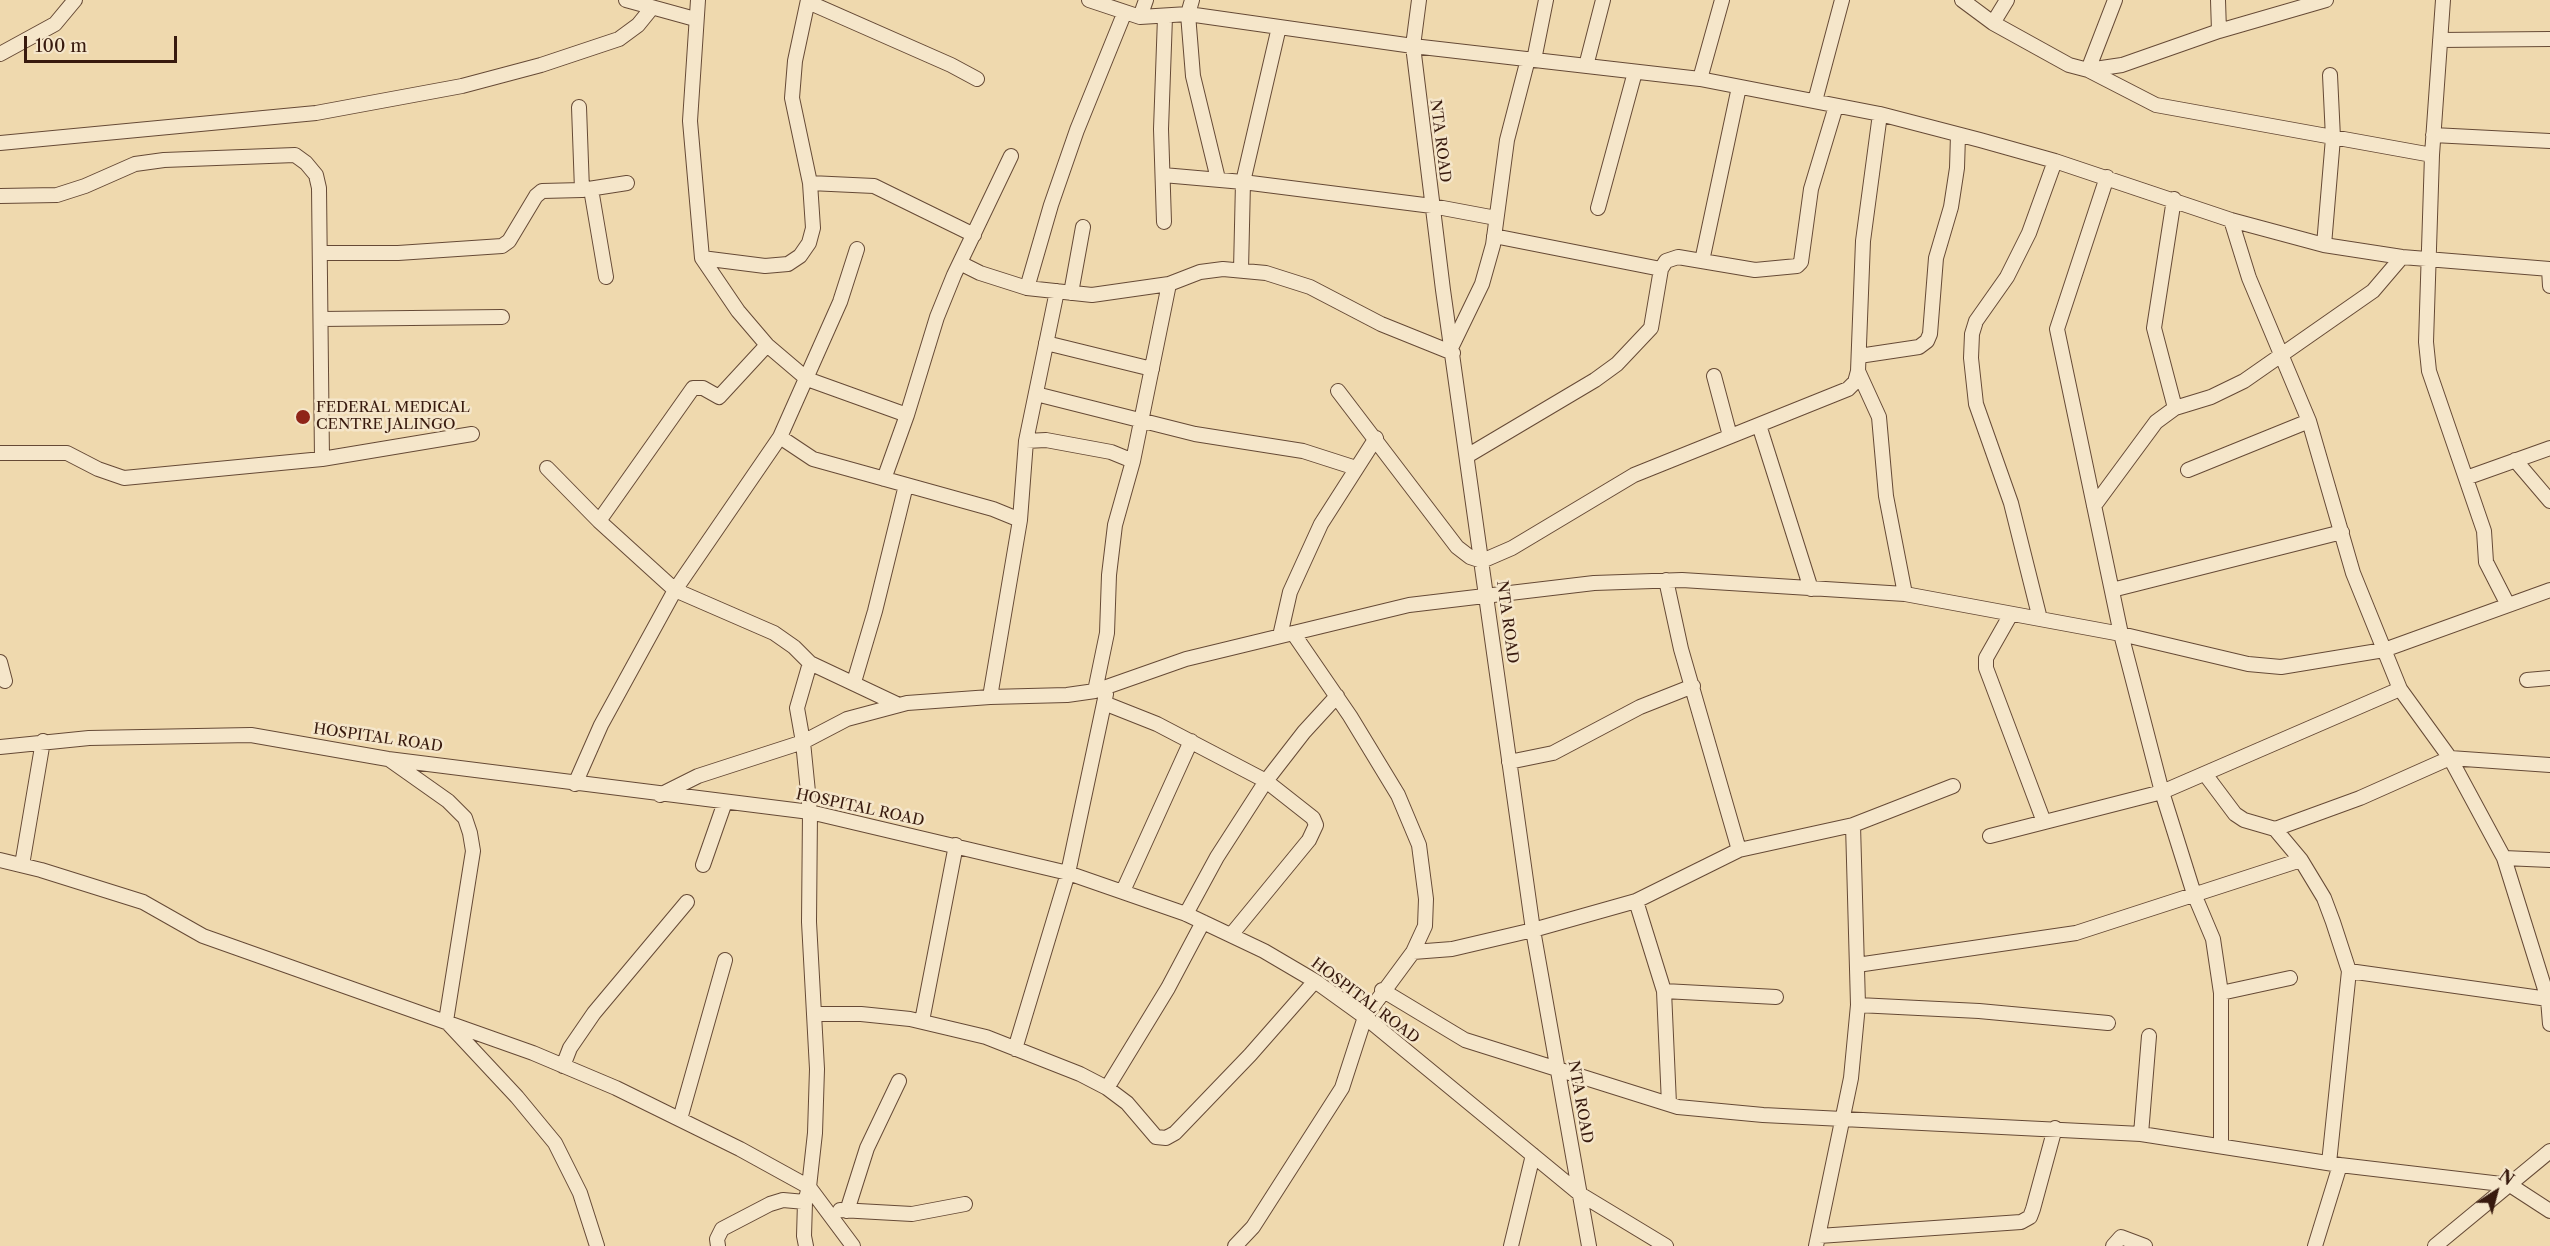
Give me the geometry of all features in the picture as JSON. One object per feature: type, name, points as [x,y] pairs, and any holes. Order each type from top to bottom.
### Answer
[{"type":"street","points":[[0,54],[55,24],[75,0]]},
{"type":"street","points":[[626,0],[695,20]]},
{"type":"street","points":[[698,0],[690,121],[702,258],[738,311],[767,345],[807,379],[907,415]]},
{"type":"street","points":[[1089,0],[1124,14],[1140,17],[1188,14],[1413,46],[1700,79],[1815,101],[1880,114],[2055,161],[2231,220],[2324,245],[2402,258],[2549,269],[2550,286]]},
{"type":"street","points":[[1140,17],[1146,0]]},
{"type":"street","points":[[1192,0],[1188,14],[1193,76],[1218,179]]},
{"type":"street","name":"NTA ROAD","points":[[1419,0],[1413,46],[1432,206],[1533,930],[1589,1246]]},
{"type":"street","points":[[960,263],[980,273],[1027,288],[1092,295],[1169,284],[1200,272],[1241,270],[1290,278],[1382,324],[1453,350],[1482,284],[1494,237],[1508,140],[1546,0]]},
{"type":"street","points":[[1586,66],[1603,0]]},
{"type":"street","points":[[1700,79],[1722,0]]},
{"type":"street","points":[[1815,101],[1842,0]]},
{"type":"street","points":[[1962,0],[1993,23],[2069,65],[2088,70],[2165,108],[2432,155]]},
{"type":"street","points":[[1993,23],[2007,0]]},
{"type":"street","points":[[2088,70],[2115,0]]},
{"type":"street","points":[[2218,0],[2219,30]]},
{"type":"street","points":[[2088,70],[2122,65],[2219,30],[2326,0]]},
{"type":"street","points":[[2443,0],[2433,135],[2428,259],[2426,342],[2429,371],[2484,531],[2486,562],[2508,605]]},
{"type":"street","points":[[702,258],[765,266],[788,264],[800,256],[809,243],[813,228],[810,183],[792,98],[795,61],[808,1],[951,65],[977,79]]},
{"type":"street","points":[[0,143],[316,113],[462,86],[541,65],[620,39],[638,25],[651,9]]},
{"type":"street","points":[[1027,288],[1051,205],[1077,130],[1124,14]]},
{"type":"street","points":[[1164,222],[1161,129],[1165,17]]},
{"type":"street","points":[[1241,270],[1243,182],[1279,27]]},
{"type":"street","points":[[2440,40],[2550,39]]},
{"type":"street","points":[[1598,208],[1635,72]]},
{"type":"street","points":[[2324,245],[2333,138],[2330,75]]},
{"type":"street","points":[[1702,261],[1739,87]]},
{"type":"street","points":[[1467,456],[1595,380],[1617,363],[1651,328],[1661,269],[1666,261],[1677,257],[1755,270],[1791,268],[1801,262],[1811,189],[1836,106]]},
{"type":"street","points":[[579,107],[586,190],[606,278]]},
{"type":"street","points":[[1338,392],[1376,438],[1457,547],[1470,557],[1482,561],[1512,548],[1634,475],[1848,389],[1855,382],[1858,371],[1863,242],[1880,114]]},
{"type":"street","points":[[1859,356],[1919,347],[1927,341],[1936,258],[1951,207],[1957,168],[1958,135]]},
{"type":"street","points":[[2433,135],[2550,141]]},
{"type":"street","points":[[0,196],[57,195],[85,186],[135,164],[164,160],[295,155],[316,175],[319,188],[322,459]]},
{"type":"street","points":[[884,479],[907,415],[937,317],[1011,156]]},
{"type":"street","points":[[2040,620],[2011,503],[1976,404],[1971,358],[1972,334],[1976,321],[2007,277],[2029,233],[2055,161]]},
{"type":"street","points":[[1163,175],[1218,179],[1432,206],[1496,218]]},
{"type":"street","points":[[2106,177],[2057,329],[2121,634],[2162,792],[2194,894],[2212,939],[2221,993],[2221,1146]]},
{"type":"street","points":[[321,253],[398,253],[502,246],[513,235],[536,196],[542,191],[586,190],[627,183]]},
{"type":"street","points":[[810,183],[874,186],[974,235]]},
{"type":"street","points":[[2174,199],[2154,327],[2175,408]]},
{"type":"street","points":[[2231,220],[2249,278],[2309,421],[2353,573],[2400,690],[2450,758],[2504,858],[2546,980],[2550,1024]]},
{"type":"street","points":[[990,697],[1020,520],[1026,441],[1046,343],[1083,227]]},
{"type":"street","points":[[1494,237],[1661,269]]},
{"type":"street","points":[[575,784],[601,725],[675,590],[780,437],[840,302],[857,249]]},
{"type":"street","points":[[2094,506],[2146,434],[2175,408],[2211,397],[2244,381],[2280,353],[2373,291],[2402,258]]},
{"type":"street","points":[[1015,1049],[1068,873],[1104,703],[1101,689],[1107,633],[1108,575],[1115,525],[1141,422],[1169,284]]},
{"type":"street","points":[[321,319],[501,317]]},
{"type":"street","points":[[1046,343],[1152,369]]},
{"type":"street","points":[[599,521],[693,388],[703,388],[718,397],[767,345]]},
{"type":"street","points":[[1858,371],[1879,417],[1886,496],[1905,594]]},
{"type":"street","points":[[1714,376],[1731,436]]},
{"type":"street","points":[[1036,394],[1141,422],[1303,451],[1356,468]]},
{"type":"street","points":[[2188,470],[2309,421]]},
{"type":"street","points":[[1758,425],[1811,589]]},
{"type":"street","points":[[0,453],[67,453],[98,469],[124,478],[322,459],[472,434]]},
{"type":"street","points":[[780,437],[813,459],[993,509],[1020,520]]},
{"type":"street","points":[[1235,1246],[1253,1227],[1342,1088],[1365,1017],[1413,952],[1425,926],[1425,899],[1419,845],[1398,795],[1337,696],[1286,634],[1290,592],[1321,524],[1376,438]]},
{"type":"street","points":[[1026,441],[1046,440],[1111,453],[1132,461]]},
{"type":"street","points":[[2466,478],[2550,448]]},
{"type":"street","points":[[2515,460],[2550,501]]},
{"type":"street","points":[[547,468],[599,521],[675,590],[774,633],[794,647],[810,663],[899,705]]},
{"type":"street","points":[[854,682],[875,610],[906,486]]},
{"type":"street","points":[[2112,590],[2342,532]]},
{"type":"street","points":[[1666,580],[1681,649],[1739,850]]},
{"type":"street","points":[[660,795],[698,776],[803,742],[847,718],[899,705],[990,697],[1067,695],[1101,689],[1186,659],[1409,605],[1594,583],[1666,580],[1905,594],[2121,634],[2248,664],[2281,667],[2384,650],[2550,590]]},
{"type":"street","points":[[2011,614],[1986,657],[1986,668],[2044,822]]},
{"type":"street","points":[[0,662],[5,681]]},
{"type":"street","points":[[806,1246],[805,1202],[810,1187],[815,1133],[817,1069],[809,922],[810,812],[797,708],[810,663]]},
{"type":"street","points":[[2527,680],[2550,678]]},
{"type":"street","points":[[1509,762],[1553,753],[1640,707],[1693,686]]},
{"type":"street","points":[[1990,837],[2162,792],[2400,690]]},
{"type":"street","points":[[1186,914],[1217,857],[1266,781],[1304,732],[1337,696]]},
{"type":"street","points":[[1104,703],[1157,724],[1266,781],[1313,818],[1316,825],[1309,840],[1231,935]]},
{"type":"street","name":"HOSPITAL ROAD","points":[[0,747],[43,741],[251,735],[388,759],[479,769],[660,795],[810,812],[1068,873],[1186,914],[1231,935],[1315,981],[1365,1017],[1580,1194],[1666,1246]]},
{"type":"street","points":[[22,865],[43,741]]},
{"type":"street","points":[[1123,891],[1191,741]]},
{"type":"street","points":[[2275,829],[2360,798],[2450,758],[2550,765]]},
{"type":"street","points":[[388,759],[448,801],[465,818],[470,833],[473,851],[446,1021]]},
{"type":"street","points":[[2205,774],[2235,814],[2244,820],[2275,829],[2301,860],[2324,898],[2349,971],[2334,1164],[2315,1246]]},
{"type":"street","points":[[1413,952],[1452,949],[1533,930],[1636,900],[1739,850],[1853,825],[1953,786]]},
{"type":"street","points":[[703,865],[725,802]]},
{"type":"street","points":[[1853,825],[1858,1005],[1851,1078],[1817,1241],[2020,1222],[2030,1217],[2033,1209],[2055,1128]]},
{"type":"street","points":[[922,1021],[956,845]]},
{"type":"street","points":[[2504,858],[2550,860]]},
{"type":"street","points":[[0,860],[143,902],[203,936],[446,1021],[562,1066],[680,1119],[810,1187],[829,1210],[853,1246]]},
{"type":"street","points":[[1857,965],[2076,933],[2301,860]]},
{"type":"street","points":[[1636,900],[1664,991],[1669,1104]]},
{"type":"street","points":[[562,1066],[570,1048],[594,1013],[687,902]]},
{"type":"street","points":[[1107,1088],[1168,988],[1203,922]]},
{"type":"street","points":[[680,1119],[725,960]]},
{"type":"street","points":[[2349,971],[2548,999]]},
{"type":"street","points":[[2221,993],[2290,978]]},
{"type":"street","points":[[814,1014],[861,1014],[922,1021],[986,1037],[1080,1074],[1107,1088],[1126,1102],[1156,1137],[1166,1138],[1174,1133],[1250,1055],[1315,981]]},
{"type":"street","points":[[1383,990],[1465,1040],[1669,1104],[1763,1115],[2141,1134],[2334,1164],[2510,1185],[2550,1211]]},
{"type":"street","points":[[1664,991],[1776,997]]},
{"type":"street","points":[[1858,1005],[1979,1011],[2108,1023]]},
{"type":"street","points":[[446,1021],[518,1097],[555,1143],[580,1193],[597,1246]]},
{"type":"street","points":[[2141,1134],[2149,1035]]},
{"type":"street","points":[[847,1211],[867,1148],[899,1081]]},
{"type":"street","points":[[2435,1246],[2550,1150]]},
{"type":"street","points":[[1510,1246],[1533,1155]]},
{"type":"street","points":[[718,1246],[717,1239],[722,1229],[770,1204],[783,1200],[805,1202]]},
{"type":"street","points":[[829,1210],[912,1214],[965,1204]]},
{"type":"street","points":[[2113,1246],[2121,1237],[2145,1246]]},
{"type":"place","name":"FEDERAL MEDICAL CENTRE JALINGO","points":[[303,417]]}]
